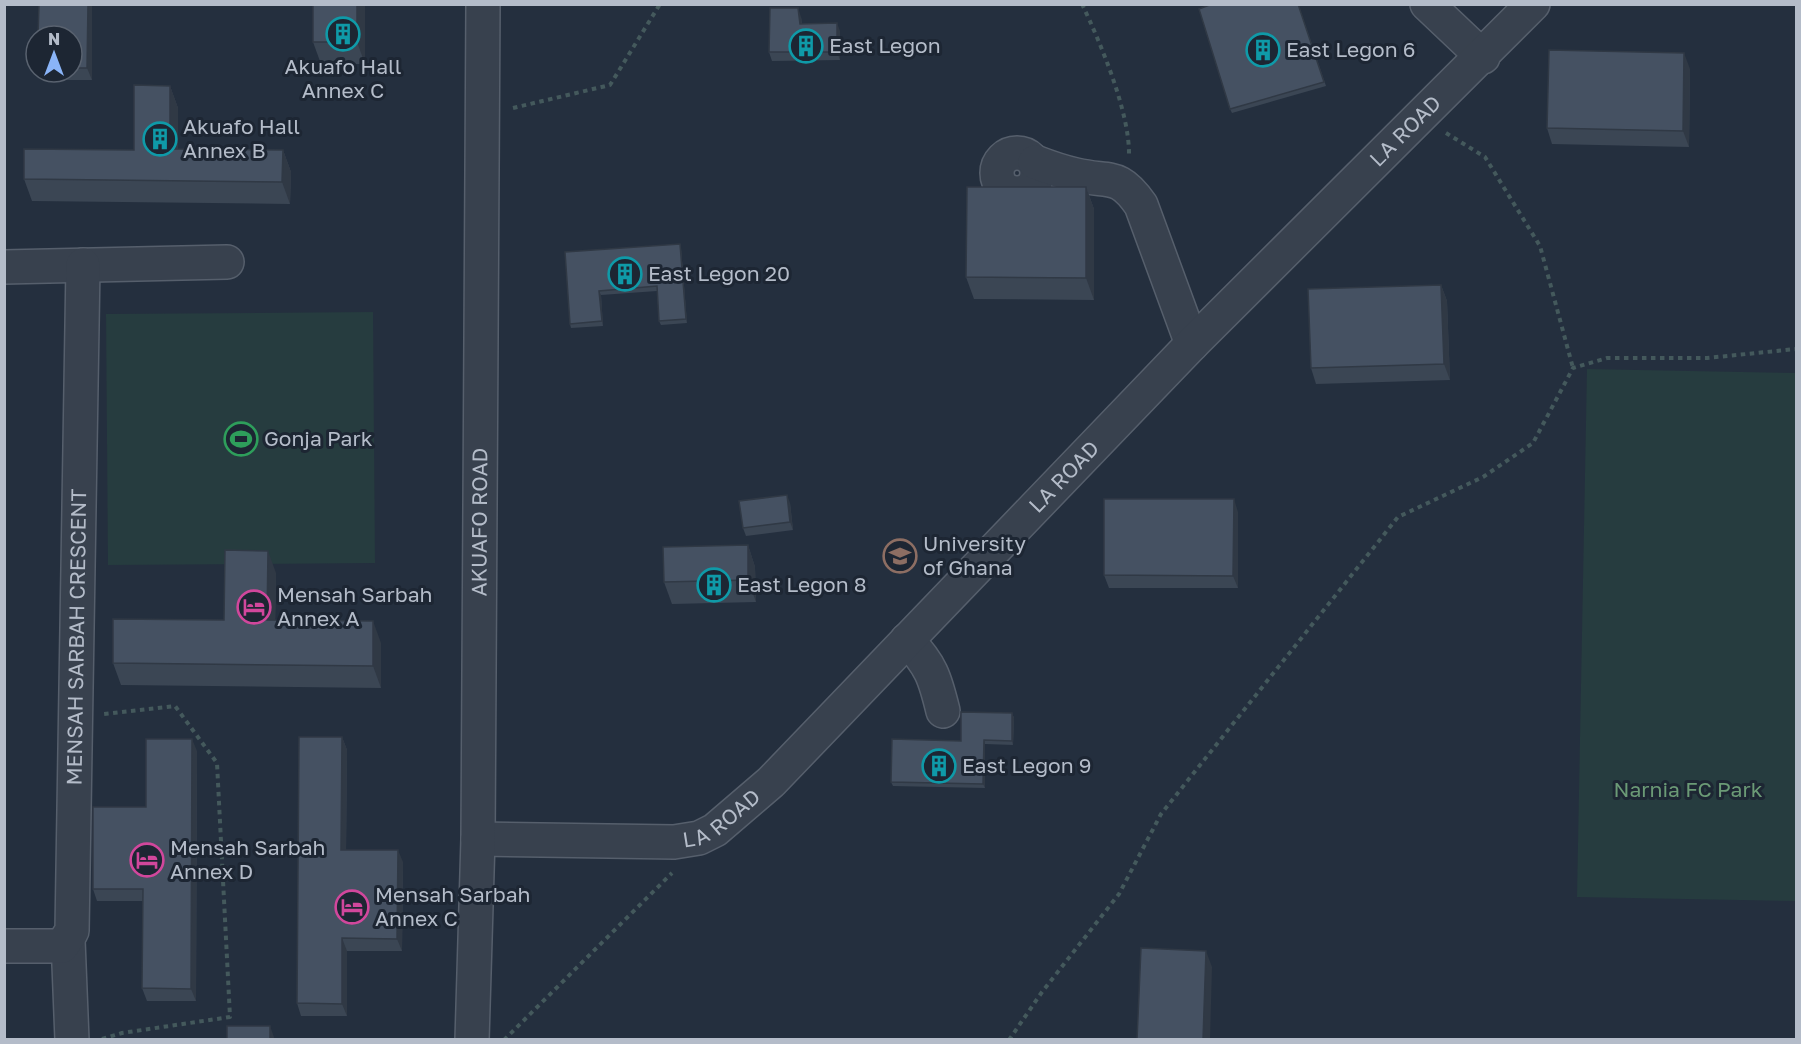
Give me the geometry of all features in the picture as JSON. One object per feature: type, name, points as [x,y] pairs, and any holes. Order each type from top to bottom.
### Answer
[{"type":"street","name":"AKUAFO ROAD","points":[[472,1040],[478,839],[483,4]]},
{"type":"street","points":[[1427,4],[1483,57]]},
{"type":"street","name":"LA ROAD","points":[[478,839],[674,842],[699,838],[715,830],[771,782],[1192,344],[1483,57],[1533,4]]},
{"type":"street","points":[[1035,162],[1077,176],[1105,177],[1128,187],[1141,205],[1192,344]]},
{"type":"street","points":[[4,267],[227,262]]},
{"type":"street","name":"MENSAH SARBAH CRESCENT","points":[[72,1040],[68,940],[72,931],[83,265]]},
{"type":"street","points":[[907,640],[927,661],[943,711]]},
{"type":"street","points":[[4,946],[62,946],[68,940]]},
{"type":"path","points":[[483,115],[610,85],[660,4]]},
{"type":"path","points":[[1082,4],[1094,28],[1129,134],[1128,187]]},
{"type":"path","points":[[1009,1040],[1042,992],[1119,894],[1161,814],[1398,517],[1483,477],[1533,443],[1573,368],[1539,246],[1485,157],[1420,117]]},
{"type":"path","points":[[1573,368],[1607,358],[1707,358],[1797,349]]},
{"type":"path","points":[[75,717],[175,706],[217,762],[230,1017],[122,1033],[101,1040]]},
{"type":"path","points":[[504,1040],[677,869]]},
{"type":"green space","name":"Gonja Park","points":[[373,312],[375,563],[108,565],[106,314]]},
{"type":"green space","name":"Narnia FC Park","points":[[1587,369],[1796,373],[1796,901],[1577,897]]},
{"type":"building","points":[[39,4],[88,4],[87,68],[84,68],[84,24],[38,24]]},
{"type":"building","points":[[313,4],[357,4],[357,42],[313,42]]},
{"type":"building","name":"East Legon 6","points":[[1212,4],[1298,4],[1324,82],[1230,109],[1199,9]]},
{"type":"building","name":"East Legon","points":[[770,8],[798,8],[800,24],[837,23],[837,52],[769,52]]},
{"type":"building","points":[[1549,50],[1684,53],[1683,131],[1547,128]]},
{"type":"building","points":[[134,85],[170,86],[170,149],[283,150],[282,182],[24,179],[24,149],[134,150]]},
{"type":"building","points":[[967,187],[1086,187],[1086,278],[966,277]]},
{"type":"building","name":"East Legon 20","points":[[680,244],[686,319],[659,321],[657,286],[599,291],[602,321],[570,324],[565,252]]},
{"type":"building","points":[[1441,285],[1444,364],[1311,368],[1308,289]]},
{"type":"building","name":"East Legon 8","points":[[787,495],[790,522],[743,528],[739,501]]},
{"type":"building","points":[[1104,499],[1234,499],[1233,576],[1104,575]]},
{"type":"building","points":[[748,545],[748,580],[664,582],[663,547]]},
{"type":"building","points":[[225,550],[268,551],[267,620],[373,621],[373,666],[113,663],[113,619],[224,620]]},
{"type":"building","name":"East Legon 9","points":[[961,712],[1012,713],[1012,741],[984,740],[983,784],[891,782],[892,739],[961,741]]},
{"type":"building","name":"Mensah Sarbah Annex C","points":[[299,737],[342,737],[341,850],[398,850],[397,939],[342,938],[342,1004],[297,1003]]},
{"type":"building","name":"Mensah Sarbah Annex D","points":[[146,739],[192,739],[191,989],[142,988],[143,889],[93,889],[93,807],[146,807]]},
{"type":"building","points":[[1141,948],[1206,951],[1203,1040],[1137,1040]]},
{"type":"building","points":[[227,1026],[270,1026],[270,1040],[227,1040]]},
{"type":"place","name":"Akuafo Hall Annex C","points":[[343,34]]},
{"type":"place","name":"East Legon","points":[[806,46]]},
{"type":"place","name":"East Legon 6","points":[[1263,50]]},
{"type":"place","name":"Akuafo Hall Annex B","points":[[160,139]]},
{"type":"place","name":"East Legon 20","points":[[625,274]]},
{"type":"place","name":"Gonja Park","points":[[241,439]]},
{"type":"place","name":"University of Ghana","points":[[900,556]]},
{"type":"place","name":"East Legon 8","points":[[714,585]]},
{"type":"place","name":"Mensah Sarbah Annex A","points":[[254,607]]},
{"type":"place","name":"East Legon 9","points":[[939,766]]},
{"type":"place","name":"Mensah Sarbah Annex D","points":[[147,860]]},
{"type":"place","name":"Mensah Sarbah Annex C","points":[[352,907]]}]
